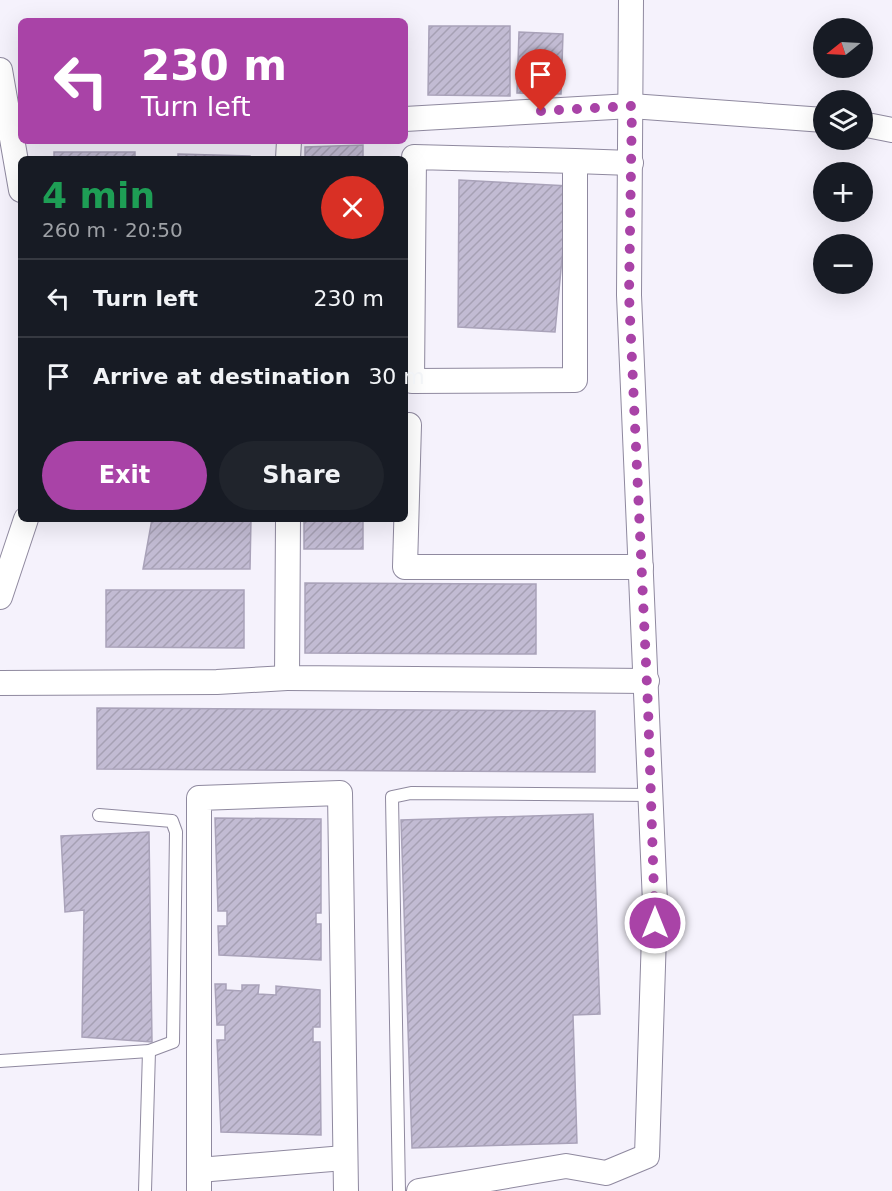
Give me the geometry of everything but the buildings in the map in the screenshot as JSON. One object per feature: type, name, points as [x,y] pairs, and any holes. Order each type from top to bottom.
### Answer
[{"type":"street","points":[[586,1191],[606,1173],[646,1156],[655,903],[629,295],[631,0]]},
{"type":"street","points":[[0,70],[18,173]]},
{"type":"street","points":[[408,119],[632,106],[813,119]]},
{"type":"street","points":[[873,126],[892,130]]},
{"type":"street","points":[[575,161],[575,380],[412,381],[414,157],[575,161],[631,163]]},
{"type":"street","points":[[408,460],[409,425]]},
{"type":"street","points":[[0,597],[25,522]]},
{"type":"street","points":[[288,522],[288,678]]},
{"type":"street","points":[[406,522],[405,567],[641,567]]},
{"type":"street","points":[[0,683],[217,682],[288,678],[647,681]]},
{"type":"street","points":[[344,1158],[199,1181],[199,798],[340,793],[346,1191]]},
{"type":"street","points":[[419,1191],[566,1166],[606,1173]]},
{"type":"lane","points":[[399,1191],[392,797],[411,793],[651,795]]},
{"type":"lane","points":[[0,1061],[149,1051],[173,1042],[176,832],[172,821],[99,815]]},
{"type":"lane","points":[[145,1191],[149,1051]]},
{"type":"route","points":[[541,111],[632,106],[629,295],[648,707],[655,923]]}]
